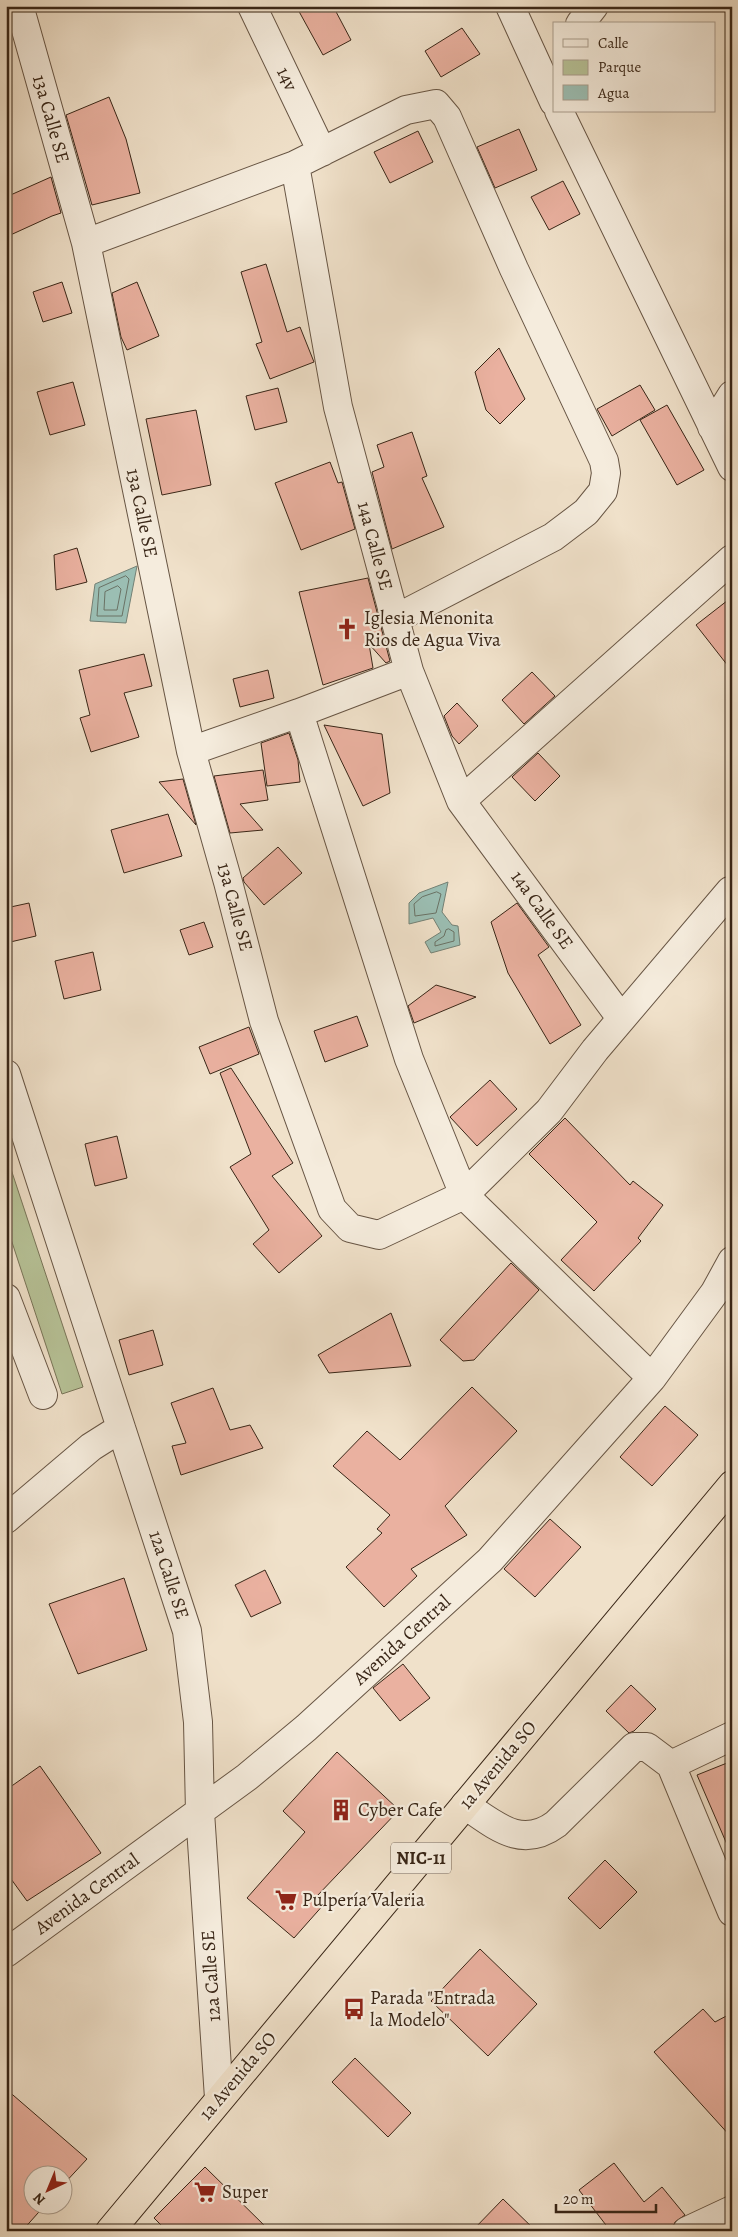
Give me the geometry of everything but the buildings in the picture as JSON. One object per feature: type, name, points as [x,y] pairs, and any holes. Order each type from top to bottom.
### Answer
[{"type":"highway","name":"1a Avenida SO","points":[[110,2231],[732,1485]]},
{"type":"street","name":"13a Calle SE","points":[[17,6],[22,16],[86,243],[192,751],[264,1021],[332,1209],[350,1228],[379,1235],[464,1196]]},
{"type":"street","name":"14v","points":[[252,6],[322,152]]},
{"type":"street","points":[[510,6],[547,64],[553,97]]},
{"type":"street","points":[[582,22],[594,6]]},
{"type":"street","points":[[86,243],[295,165],[406,110],[436,104],[446,117],[514,269],[604,461],[606,473],[603,491],[586,512],[553,537],[395,619]]},
{"type":"street","points":[[559,112],[732,467]]},
{"type":"street","name":"14a Calle SE","points":[[295,165],[338,407],[409,671],[461,801],[621,1018]]},
{"type":"street","points":[[712,427],[732,395]]},
{"type":"street","points":[[461,801],[732,559]]},
{"type":"street","points":[[192,751],[409,671]]},
{"type":"street","points":[[298,713],[409,1059],[464,1196],[652,1378]]},
{"type":"street","points":[[464,1196],[549,1111],[621,1018],[730,891]]},
{"type":"street","name":"12a Calle SE","points":[[6,1074],[11,1109],[121,1428],[187,1631],[198,1722],[200,1812],[220,2098]]},
{"type":"street","name":"Avenida Central","points":[[6,1953],[247,1777],[306,1728],[490,1560],[652,1378],[715,1292],[732,1261]]},
{"type":"street","points":[[6,1298],[43,1395]]},
{"type":"street","points":[[6,1519],[90,1447],[121,1428]]},
{"type":"street","points":[[671,1765],[732,1736]]},
{"type":"street","points":[[465,1805],[501,1829],[517,1835],[532,1836],[545,1832],[556,1824],[634,1747],[647,1747],[671,1765],[732,1912]]},
{"type":"street","points":[[687,2231],[732,2210]]},
{"type":"green space","points":[[6,1154],[83,1387],[62,1394],[6,1224]]},
{"type":"water","points":[[137,566],[126,623],[90,621],[95,584]]},
{"type":"water","points":[[448,882],[442,912],[452,925],[458,926],[460,945],[431,953],[425,942],[441,932],[433,918],[409,924],[409,903],[419,893]]},
{"type":"place","name":"Iglesia Menonita Rios de Agua Viva","points":[[347,629]]},
{"type":"place","name":"Cyber Cafe","points":[[341,1810]]},
{"type":"place","name":"Pulpería Valeria","points":[[286,1900]]},
{"type":"place","name":"Parada \"Entrada la Modelo\"","points":[[354,2009]]},
{"type":"place","name":"Super","points":[[205,2192]]}]
